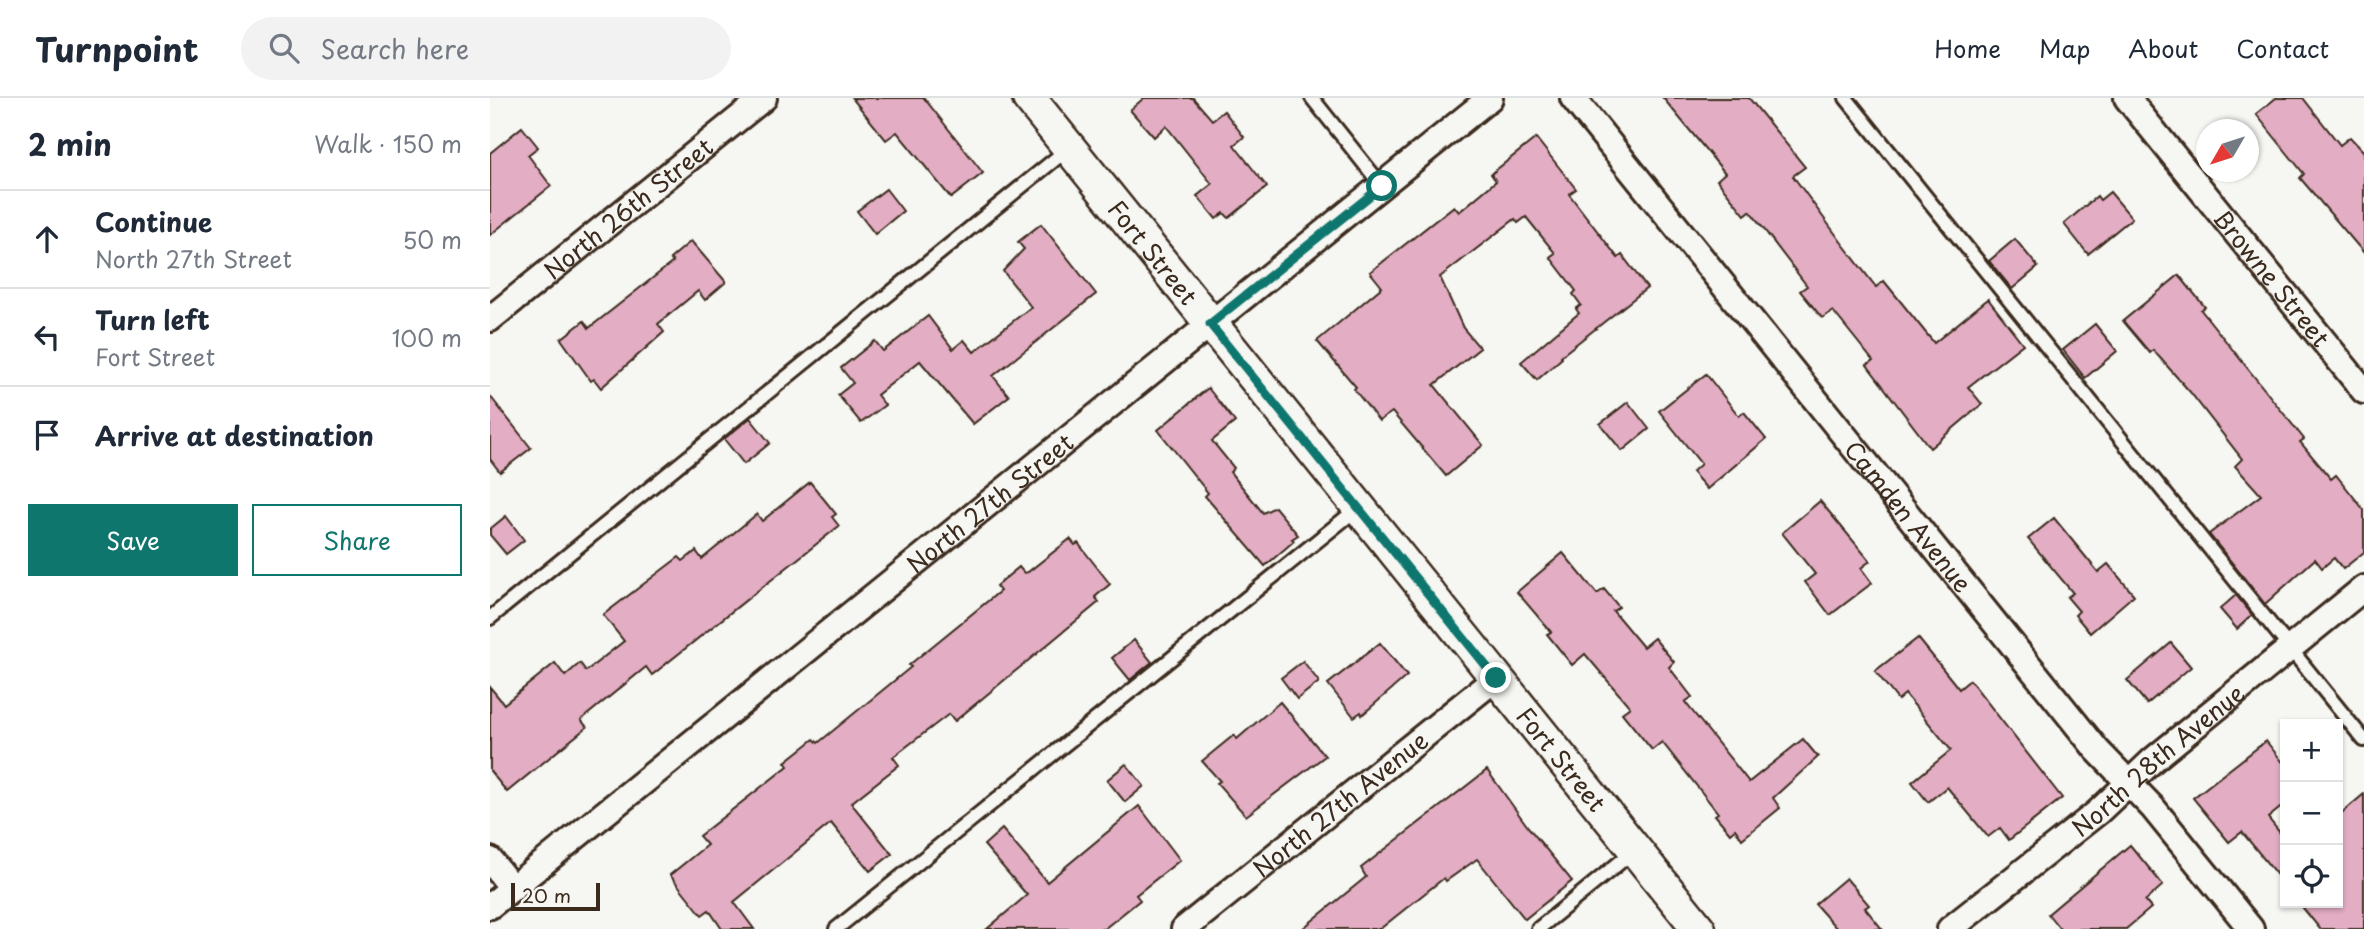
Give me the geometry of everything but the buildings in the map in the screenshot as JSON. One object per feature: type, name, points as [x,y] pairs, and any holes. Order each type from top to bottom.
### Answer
[{"type":"street","name":"North 26th Street","points":[[490,319],[764,98]]},
{"type":"street","name":"Fort Street","points":[[1029,98],[1699,929]]},
{"type":"street","name":"North 27th Street","points":[[490,906],[1490,98]]},
{"type":"street","name":"Camden Avenue","points":[[1573,98],[2097,750],[2153,808],[2251,929]]},
{"type":"street","name":"Browne Street","points":[[2127,98],[2364,391]]},
{"type":"street","name":"North 28th Avenue","points":[[1950,929],[2098,812],[2128,783],[2364,588]]},
{"type":"street","name":"North 27th Avenue","points":[[1184,929],[1496,678]]},
{"type":"street","points":[[490,860],[513,888]]},
{"type":"lane","points":[[1312,98],[1382,186]]},
{"type":"lane","points":[[1846,98],[2364,740]]},
{"type":"lane","points":[[490,618],[1069,148]]},
{"type":"lane","points":[[836,929],[1358,508]]},
{"type":"lane","points":[[1538,929],[1635,850]]},
{"type":"route","points":[[1382,186],[1210,324],[1496,678]]}]
